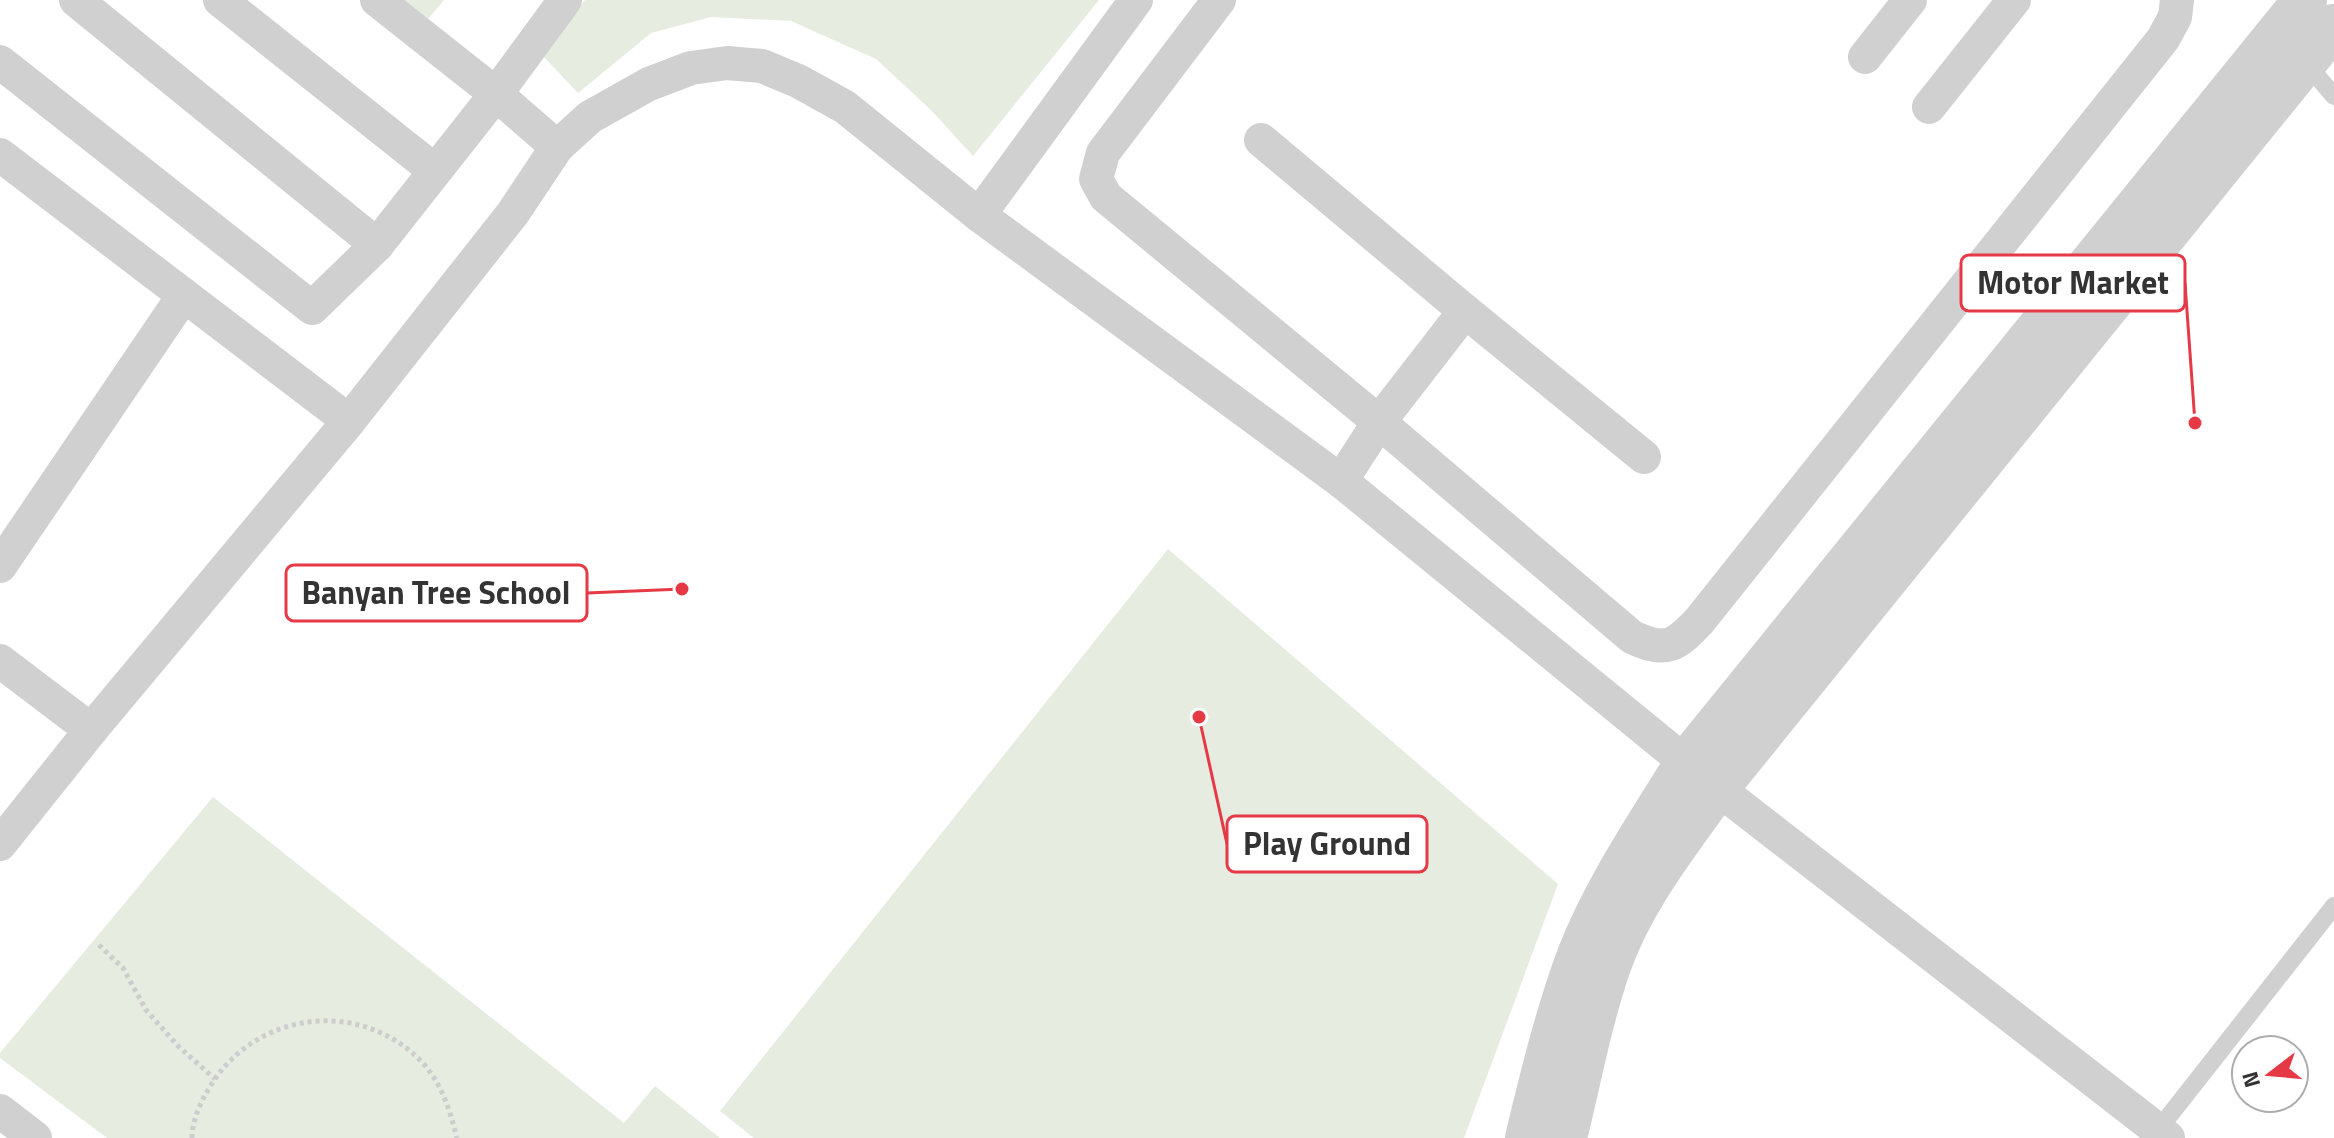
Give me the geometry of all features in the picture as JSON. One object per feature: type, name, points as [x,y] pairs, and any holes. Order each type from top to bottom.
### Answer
[{"type":"street","points":[[76,0],[377,245]]},
{"type":"street","points":[[220,0],[434,170]]},
{"type":"street","points":[[377,0],[496,94],[557,147]]},
{"type":"street","points":[[0,62],[312,308],[377,245],[496,94],[565,0]]},
{"type":"street","points":[[979,215],[1136,0]]},
{"type":"street","points":[[1219,0],[1103,153],[1096,179],[1106,197],[1379,422],[1632,637],[1649,645],[1666,647],[1684,637],[1700,620],[2163,39],[2175,17],[2177,0]]},
{"type":"street","points":[[1865,57],[1910,0]]},
{"type":"street","points":[[1929,107],[2014,0]]},
{"type":"street","points":[[1538,1137],[1556,1022],[1580,953],[1625,862],[1702,775],[2022,380],[2305,0]]},
{"type":"street","points":[[2022,380],[2334,26]]},
{"type":"street","points":[[0,844],[349,421],[513,213],[557,147],[590,117],[649,84],[691,68],[727,63],[762,66],[798,81],[845,107],[979,215],[1341,481],[1702,775],[2163,1134]]},
{"type":"street","points":[[1261,140],[1644,457]]},
{"type":"street","points":[[0,155],[349,421]]},
{"type":"street","points":[[0,566],[184,295]]},
{"type":"street","points":[[1341,481],[1379,422],[1465,311]]},
{"type":"street","points":[[0,661],[91,730]]},
{"type":"street","points":[[0,1111],[35,1138]]},
{"type":"lane","points":[[2305,62],[2334,96]]},
{"type":"lane","points":[[2163,1134],[2334,906]]},
{"type":"path","points":[[99,945],[123,968],[146,1010],[215,1079]]},
{"type":"path","points":[[192,1138],[206,1091],[231,1057],[266,1033],[306,1021],[348,1022],[388,1036],[421,1061],[445,1096],[457,1138]]},
{"type":"shaded area","points":[[404,0],[444,0],[428,19]]},
{"type":"shaded area","points":[[585,0],[1099,0],[973,156],[930,109],[876,59],[791,21],[711,17],[651,33],[578,93],[541,54]]},
{"type":"shaded area","points":[[1168,549],[1558,884],[1464,1138],[754,1138],[720,1111]]},
{"type":"shaded area","points":[[213,797],[624,1123],[655,1086],[720,1138],[107,1138],[0,1058],[0,1053]]},
{"type":"place","name":"Motor Market","points":[[2195,423]]},
{"type":"place","name":"Banyan Tree School","points":[[682,589]]},
{"type":"place","name":"Play Ground","points":[[1199,717]]}]
